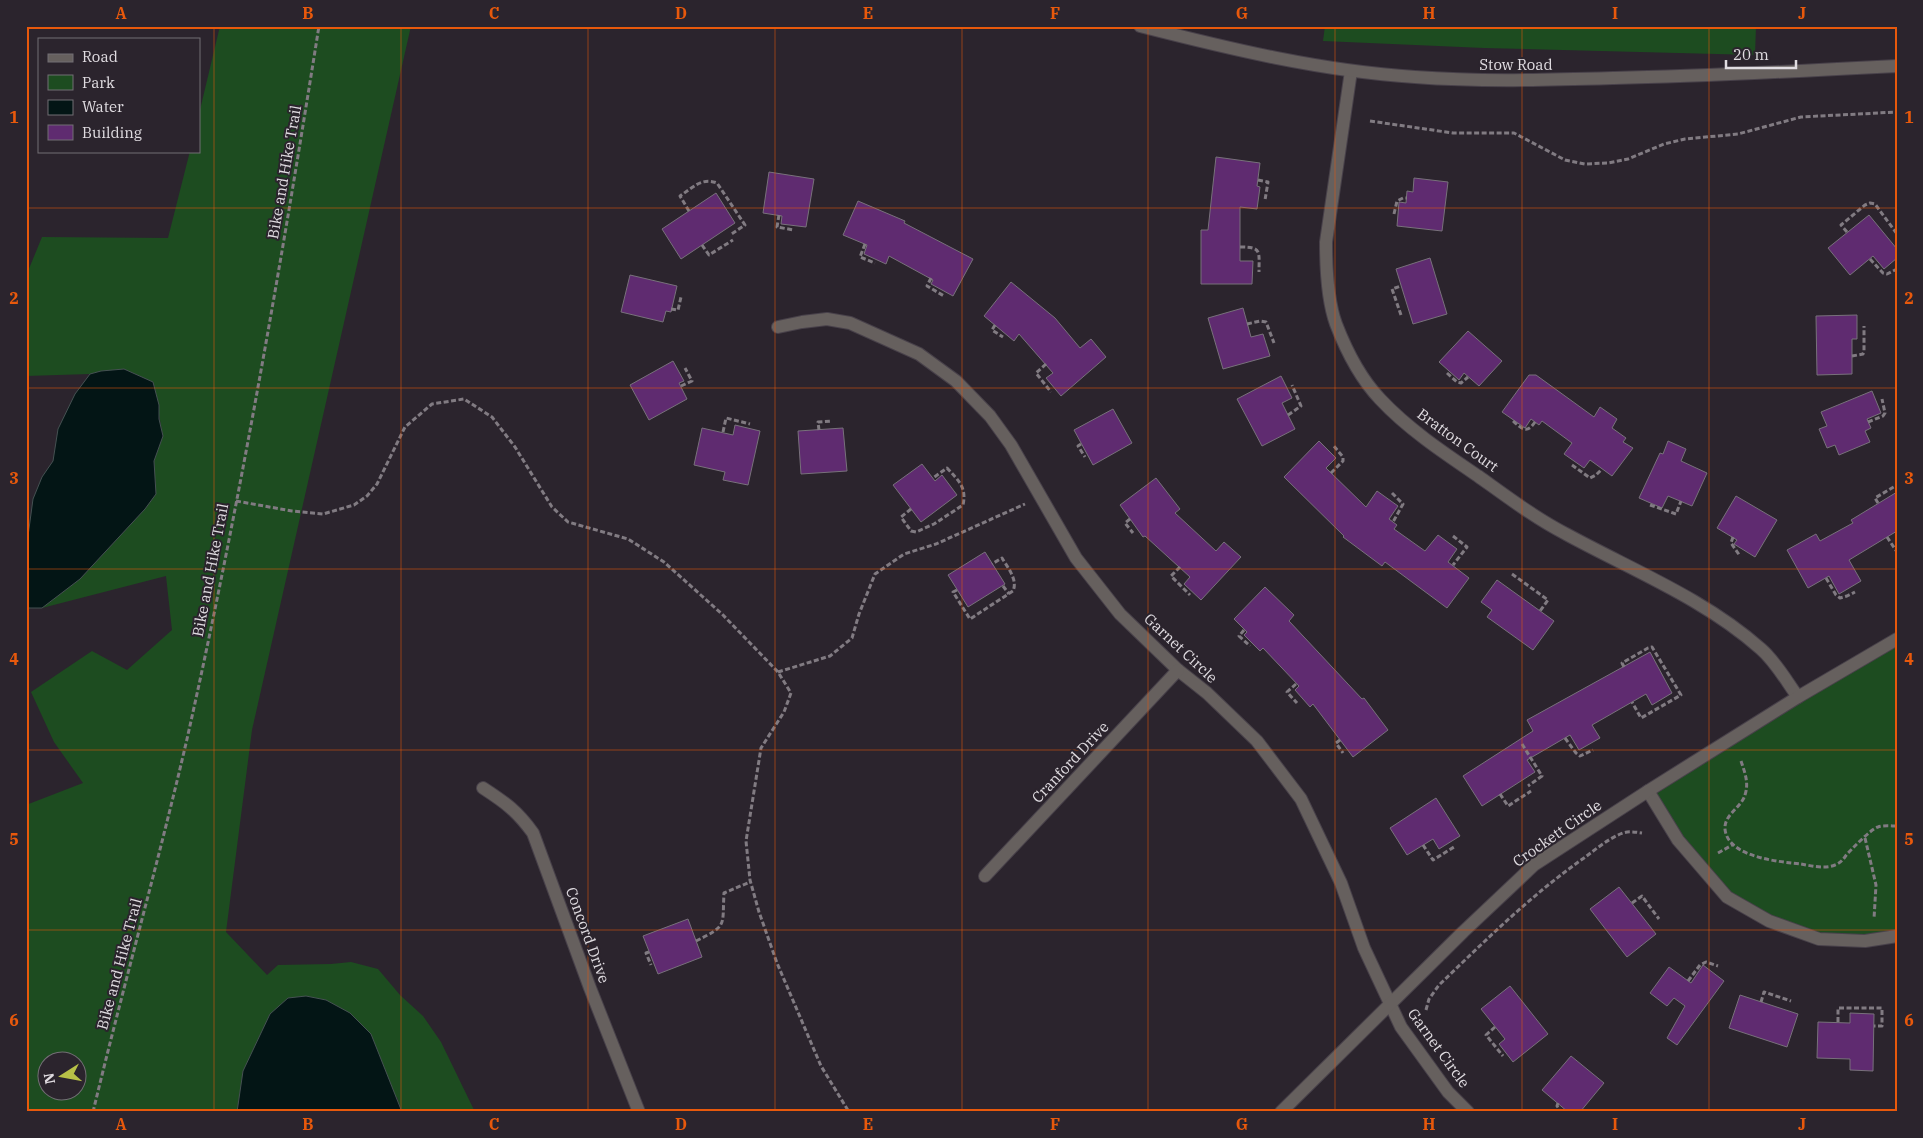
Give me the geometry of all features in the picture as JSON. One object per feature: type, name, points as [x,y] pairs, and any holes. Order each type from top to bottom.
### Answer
[{"type":"street","name":"Stow Road","points":[[1140,26],[1266,56],[1351,71],[1413,77],[1528,81],[1897,66]]},
{"type":"street","name":"Bratton Court","points":[[1351,71],[1326,242],[1326,270],[1336,323],[1350,355],[1367,383],[1379,399],[1404,422],[1442,452],[1506,495],[1563,533],[1699,604],[1746,636],[1763,650],[1798,697]]},
{"type":"street","name":"Garnet Circle","points":[[778,326],[827,319],[850,323],[919,354],[956,381],[990,416],[1011,445],[1076,558],[1120,614],[1178,670],[1206,693],[1257,741],[1301,800],[1341,883],[1364,948],[1401,1027],[1448,1092],[1468,1112]]},
{"type":"street","name":"Crockett Circle","points":[[1281,1112],[1463,932],[1534,865],[1798,697],[1897,639]]},
{"type":"street","name":"Cranford Drive","points":[[985,876],[1178,670]]},
{"type":"street","name":"Concord Drive","points":[[483,788],[507,803],[533,833],[590,988],[639,1112]]},
{"type":"street","points":[[1648,791],[1678,840],[1727,897],[1768,921],[1819,940],[1864,941],[1897,936]]},
{"type":"path","name":"Bike and Hike Trail","points":[[94,1112],[187,739],[236,501],[297,172],[319,26]]},
{"type":"path","points":[[1370,121],[1454,133],[1514,133],[1565,160],[1585,164],[1608,163],[1628,159],[1664,144],[1685,139],[1738,134],[1801,117],[1897,112]]},
{"type":"path","points":[[689,211],[680,196],[702,182],[710,180],[718,183],[745,225],[730,235]]},
{"type":"path","points":[[1258,180],[1268,182],[1265,200]]},
{"type":"path","points":[[1394,214],[1397,202],[1407,198]]},
{"type":"path","points":[[1847,232],[1841,225],[1865,204],[1870,203],[1875,204],[1897,234]]},
{"type":"path","points":[[779,215],[777,227],[794,230]]},
{"type":"path","points":[[702,245],[708,255],[733,240]]},
{"type":"path","points":[[865,244],[860,257],[875,263]]},
{"type":"path","points":[[1240,247],[1257,248],[1259,251],[1259,272]]},
{"type":"path","points":[[1870,259],[1883,273],[1887,274],[1897,268]]},
{"type":"path","points":[[931,278],[927,286],[944,296]]},
{"type":"path","points":[[1401,286],[1392,289],[1401,315]]},
{"type":"path","points":[[671,309],[678,310],[681,297]]},
{"type":"path","points":[[1247,324],[1260,321],[1266,322],[1274,343]]},
{"type":"path","points":[[995,325],[992,330],[1003,338]]},
{"type":"path","points":[[1852,356],[1863,354],[1864,326]]},
{"type":"path","points":[[1046,364],[1036,372],[1051,392]]},
{"type":"path","points":[[681,386],[692,381],[685,368]]},
{"type":"path","points":[[1448,373],[1457,382],[1461,383],[1468,377]]},
{"type":"path","points":[[1288,415],[1300,409],[1301,406],[1292,385]]},
{"type":"path","points":[[236,501],[292,511],[323,514],[354,505],[367,496],[377,484],[406,427],[432,404],[464,399],[492,417],[515,447],[552,507],[568,522],[628,539],[664,562],[722,614],[778,672],[791,693],[784,712],[761,748],[746,841],[750,882],[777,963],[821,1066],[849,1112]]},
{"type":"path","points":[[1868,422],[1883,416],[1885,413],[1882,399]]},
{"type":"path","points":[[723,432],[726,418],[750,424]]},
{"type":"path","points":[[819,430],[818,422],[832,421]]},
{"type":"path","points":[[1513,421],[1522,429],[1527,430],[1535,422]]},
{"type":"path","points":[[1081,444],[1078,446],[1085,457]]},
{"type":"path","points":[[1332,473],[1343,461],[1343,457],[1334,444]]},
{"type":"path","points":[[1572,465],[1590,478],[1602,469]]},
{"type":"path","points":[[912,509],[901,517],[911,531],[916,532],[934,524],[963,505],[964,490],[958,480],[946,468],[933,478]]},
{"type":"path","points":[[1878,503],[1875,498],[1897,485]]},
{"type":"path","points":[[1392,493],[1403,504],[1393,522]]},
{"type":"path","points":[[778,672],[830,656],[852,638],[859,614],[875,574],[904,554],[936,544],[975,528],[1041,496]]},
{"type":"path","points":[[1650,505],[1676,514],[1680,502]]},
{"type":"path","points":[[1130,519],[1125,523],[1133,533]]},
{"type":"path","points":[[1453,536],[1467,547],[1453,565]]},
{"type":"path","points":[[1733,537],[1731,543],[1740,556]]},
{"type":"path","points":[[1887,537],[1897,552]]},
{"type":"path","points":[[957,590],[953,592],[970,619],[1009,594],[1015,586],[1009,570],[1002,558],[992,564]]},
{"type":"path","points":[[1180,567],[1172,576],[1190,595]]},
{"type":"path","points":[[1512,574],[1548,600],[1540,611]]},
{"type":"path","points":[[1826,578],[1836,595],[1840,598],[1855,592]]},
{"type":"path","points":[[1003,586],[1009,594]]},
{"type":"path","points":[[1244,630],[1239,636],[1250,646]]},
{"type":"path","points":[[1624,667],[1622,663],[1652,647],[1681,695],[1642,718],[1632,702]]},
{"type":"path","points":[[1296,684],[1287,692],[1297,703]]},
{"type":"path","points":[[1565,738],[1576,754],[1580,756],[1593,750]]},
{"type":"path","points":[[1340,740],[1336,743],[1343,753]]},
{"type":"path","points":[[1522,744],[1542,776],[1528,786]]},
{"type":"path","points":[[1741,762],[1746,778],[1744,798],[1725,824],[1728,838],[1752,855],[1763,859],[1826,867],[1842,862],[1849,852],[1876,827],[1897,826]]},
{"type":"path","points":[[1500,794],[1508,806],[1531,791]]},
{"type":"path","points":[[1426,1010],[1429,999],[1439,985],[1528,901],[1563,872],[1615,837],[1632,831],[1642,833]]},
{"type":"path","points":[[1865,838],[1876,885],[1874,919]]},
{"type":"path","points":[[1718,854],[1734,844]]},
{"type":"path","points":[[1423,845],[1433,860],[1454,847]]},
{"type":"path","points":[[696,942],[718,930],[722,925],[724,892],[750,882]]},
{"type":"path","points":[[1632,903],[1642,896],[1659,919]]},
{"type":"path","points":[[649,952],[646,953],[651,965]]},
{"type":"path","points":[[1688,981],[1700,964],[1706,962],[1718,966]]},
{"type":"path","points":[[1761,1002],[1764,992],[1791,1001]]},
{"type":"path","points":[[1838,1022],[1838,1008],[1882,1008],[1882,1026],[1874,1026]]},
{"type":"path","points":[[1495,1026],[1486,1035],[1503,1056]]},
{"type":"path","points":[[1558,1103],[1557,1106],[1561,1112]]},
{"type":"green space","points":[[220,26],[411,26],[252,730],[226,932],[267,975],[278,965],[351,962],[378,969],[400,995],[423,1016],[441,1042],[475,1112],[402,1112],[397,1097],[243,1071],[237,1112],[26,1112],[26,805],[83,783],[54,742],[31,692],[92,651],[127,670],[172,630],[166,576],[42,608],[80,579],[145,509],[156,494],[154,461],[163,436],[153,382],[124,369],[90,374],[26,376],[26,276],[42,237],[168,238],[190,152],[200,152],[200,110]]},
{"type":"green space","points":[[1325,26],[1756,26],[1755,55],[1484,48],[1323,41]]},
{"type":"green space","points":[[1897,639],[1897,936],[1819,939],[1727,897],[1648,791]]},
{"type":"water","points":[[124,369],[153,382],[159,405],[159,419],[163,436],[154,461],[156,494],[145,509],[80,579],[42,608],[29,608],[26,604],[26,551],[33,499],[42,477],[53,461],[58,429],[75,394],[90,374]]},
{"type":"water","points":[[306,996],[326,1000],[350,1013],[371,1034],[402,1112],[237,1112],[243,1071],[270,1014],[288,998]]},
{"type":"building","points":[[1216,157],[1260,163],[1257,186],[1260,187],[1257,209],[1240,207],[1240,261],[1253,261],[1252,284],[1201,284],[1201,230],[1208,230]]},
{"type":"building","points":[[769,172],[814,179],[806,227],[781,224],[782,216],[763,213]]},
{"type":"building","points":[[1414,178],[1448,182],[1442,231],[1397,226],[1399,202],[1406,203],[1407,191],[1413,192]]},
{"type":"building","points":[[716,193],[735,223],[681,259],[662,229]]},
{"type":"building","points":[[858,201],[905,221],[904,223],[973,259],[953,296],[931,284],[933,280],[889,256],[886,264],[864,254],[867,245],[843,235]]},
{"type":"building","points":[[1869,215],[1897,249],[1897,258],[1884,269],[1873,256],[1850,275],[1828,248]]},
{"type":"building","points":[[1430,258],[1447,314],[1413,324],[1396,269]]},
{"type":"building","points":[[630,275],[677,286],[671,312],[666,311],[663,322],[621,312]]},
{"type":"building","points":[[1011,282],[1055,318],[1080,348],[1091,339],[1106,357],[1061,396],[1046,378],[1053,373],[1019,334],[1014,341],[984,316]]},
{"type":"building","points":[[1243,308],[1251,337],[1263,334],[1270,356],[1223,369],[1208,318]]},
{"type":"building","points":[[1857,315],[1857,339],[1852,339],[1852,374],[1817,375],[1816,316]]},
{"type":"building","points":[[1468,331],[1502,361],[1479,386],[1464,373],[1459,380],[1439,362]]},
{"type":"building","points":[[673,361],[684,381],[679,383],[687,399],[649,420],[630,385]]},
{"type":"building","points":[[1529,375],[1536,375],[1594,417],[1600,407],[1617,419],[1612,428],[1626,438],[1623,442],[1633,448],[1612,476],[1590,460],[1584,468],[1564,454],[1572,443],[1542,421],[1539,425],[1531,419],[1525,428],[1502,412]]},
{"type":"building","points":[[1281,376],[1292,398],[1282,403],[1295,429],[1262,446],[1237,399]]},
{"type":"building","points":[[1872,391],[1881,413],[1867,419],[1871,428],[1865,431],[1870,442],[1839,455],[1835,445],[1827,448],[1819,429],[1827,426],[1821,412]]},
{"type":"building","points":[[1113,409],[1132,443],[1093,465],[1074,430]]},
{"type":"building","points":[[735,425],[760,431],[748,485],[723,480],[725,472],[694,465],[702,428],[733,435]]},
{"type":"building","points":[[843,428],[847,471],[801,474],[798,431]]},
{"type":"building","points":[[1319,441],[1336,458],[1326,468],[1366,507],[1377,491],[1398,506],[1389,519],[1397,525],[1394,529],[1425,551],[1438,535],[1457,549],[1448,562],[1469,578],[1447,608],[1385,562],[1382,566],[1343,537],[1284,477]]},
{"type":"building","points":[[1668,441],[1686,449],[1681,461],[1707,473],[1692,506],[1668,496],[1662,508],[1639,498],[1660,453],[1663,454]]},
{"type":"building","points":[[922,464],[935,481],[942,475],[957,495],[921,522],[893,485]]},
{"type":"building","points":[[1156,478],[1180,509],[1175,513],[1216,551],[1224,542],[1241,557],[1201,600],[1184,584],[1190,577],[1145,536],[1143,537],[1120,505]]},
{"type":"building","points":[[1897,492],[1897,531],[1849,560],[1861,581],[1839,594],[1829,576],[1808,588],[1787,550],[1816,534],[1820,541],[1853,523],[1851,520]]},
{"type":"building","points":[[1736,496],[1777,520],[1755,557],[1734,544],[1737,540],[1717,528]]},
{"type":"building","points":[[985,552],[1005,584],[968,607],[948,575]]},
{"type":"building","points":[[1497,580],[1554,621],[1533,650],[1487,617],[1492,610],[1481,602]]},
{"type":"building","points":[[1265,587],[1294,615],[1289,621],[1362,699],[1364,698],[1388,730],[1353,757],[1313,704],[1310,707],[1295,690],[1299,686],[1263,648],[1260,651],[1244,635],[1247,632],[1234,619]]},
{"type":"building","points":[[1650,652],[1672,693],[1652,705],[1646,694],[1592,725],[1600,738],[1579,750],[1570,735],[1527,760],[1535,772],[1482,806],[1463,776],[1533,731],[1527,720]]},
{"type":"building","points":[[1436,798],[1460,836],[1439,849],[1433,839],[1407,855],[1390,828]]},
{"type":"building","points":[[1619,887],[1656,934],[1627,957],[1590,909]]},
{"type":"building","points":[[688,919],[702,957],[658,974],[643,936]]},
{"type":"building","points":[[1703,965],[1724,981],[1677,1045],[1667,1038],[1685,1006],[1674,998],[1667,1006],[1650,993],[1669,967],[1691,983]]},
{"type":"building","points":[[1510,986],[1548,1034],[1513,1062],[1499,1044],[1505,1039],[1481,1009]]},
{"type":"building","points":[[1740,995],[1798,1014],[1787,1047],[1729,1028]]},
{"type":"building","points":[[1850,1013],[1874,1014],[1873,1071],[1850,1070],[1850,1059],[1817,1058],[1818,1022],[1850,1023]]},
{"type":"building","points":[[1571,1056],[1604,1083],[1580,1112],[1568,1112],[1542,1090]]}]
